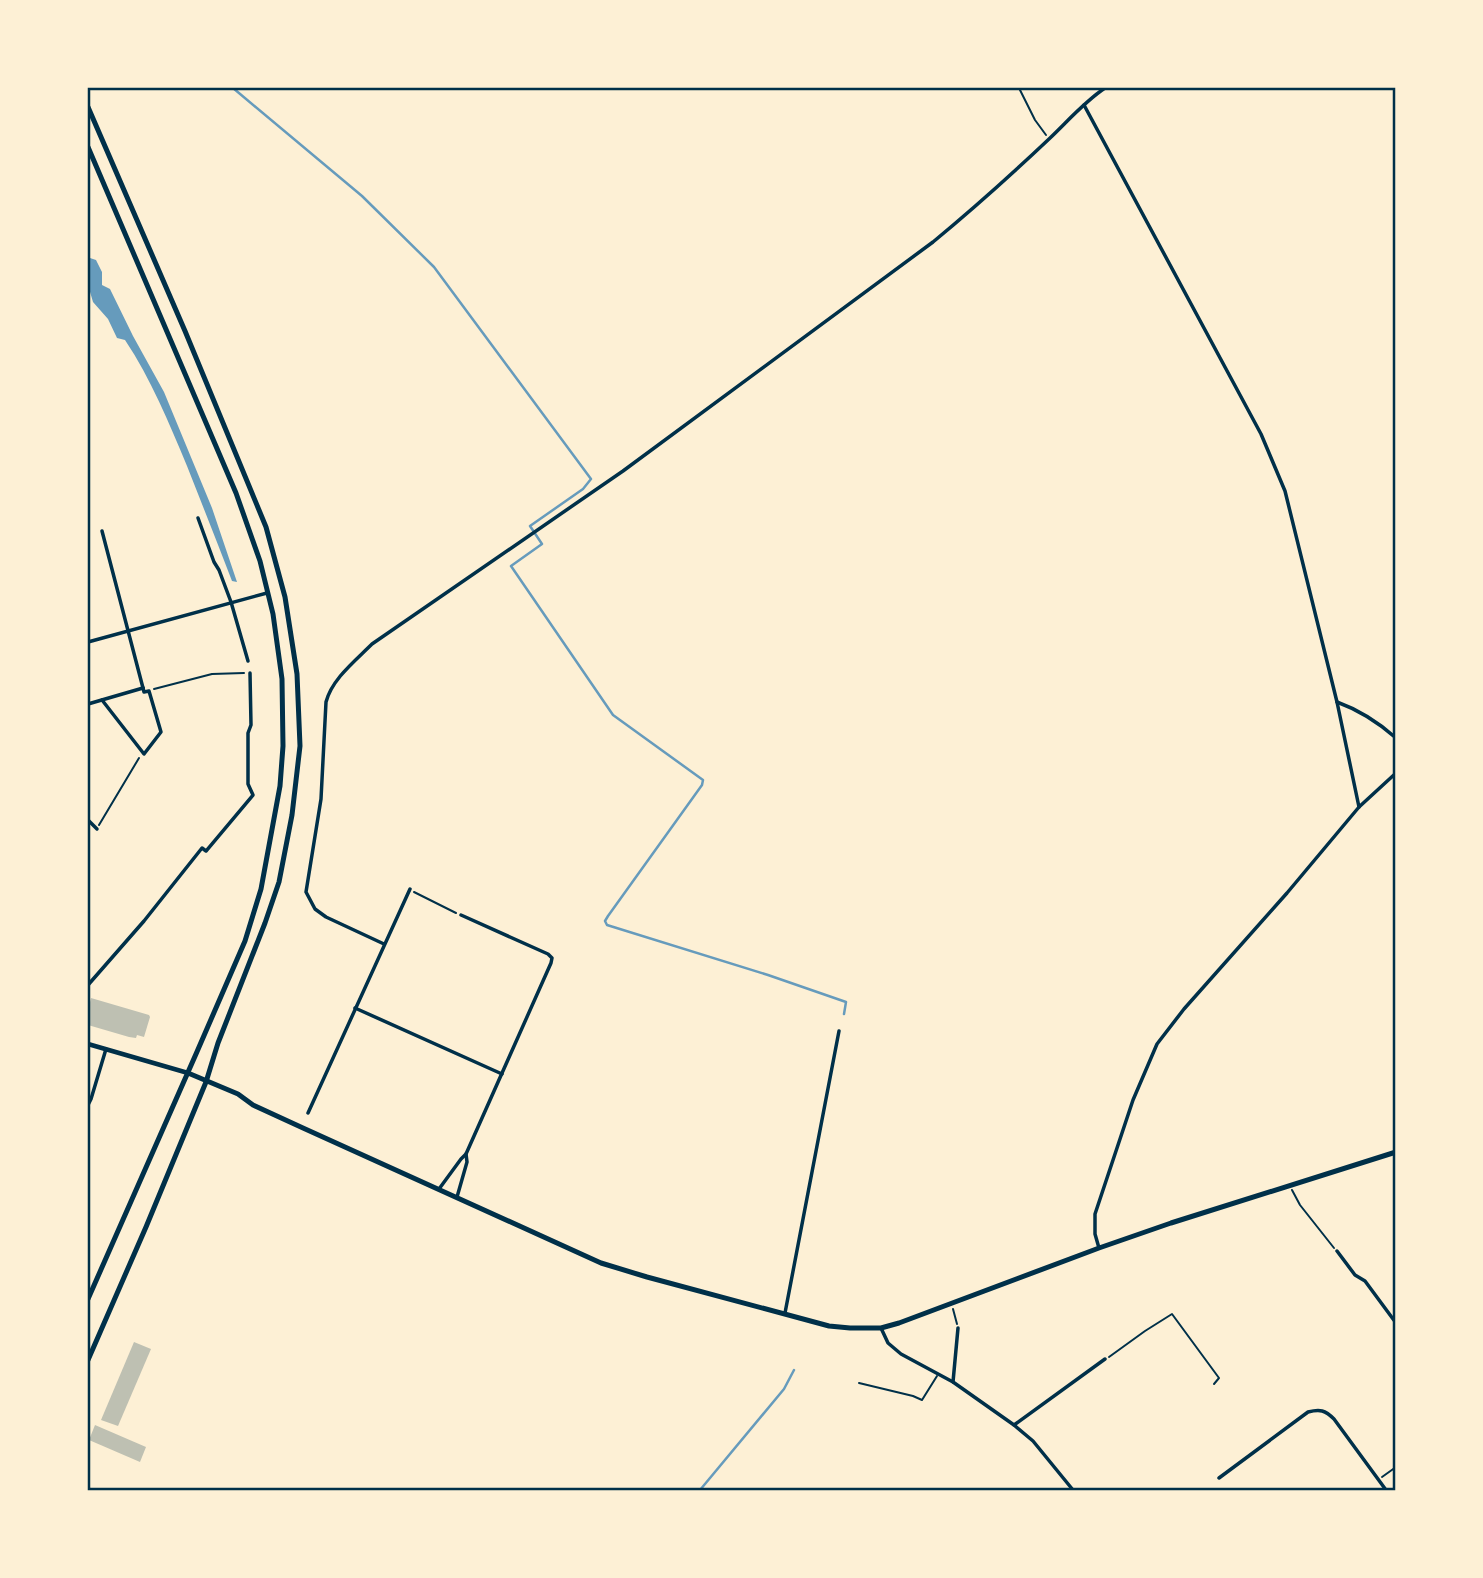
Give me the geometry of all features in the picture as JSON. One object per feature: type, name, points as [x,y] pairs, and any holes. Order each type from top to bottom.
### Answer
[{"type":"main road","points":[[88,107],[266,527],[285,597],[297,674],[300,746],[292,815],[279,882],[265,923],[218,1043],[206,1082],[88,1360]]},
{"type":"main road","points":[[88,147],[236,493],[260,561],[269,593],[282,679],[283,746],[280,786],[261,889],[245,941],[88,1299]]},
{"type":"main road","points":[[188,1073],[238,1094],[265,1111],[601,1263],[785,1315],[842,1328],[881,1328],[899,1324],[1099,1248],[1395,1152]]},
{"type":"street","points":[[384,944],[326,917],[315,909],[306,892],[321,799],[326,702],[329,692],[348,669],[372,644],[398,625],[623,471],[933,242],[974,208],[1091,97],[1105,88]]},
{"type":"street","points":[[1084,105],[1261,435],[1285,491],[1337,702],[1359,807]]},
{"type":"street","points":[[198,518],[231,602],[248,661]]},
{"type":"street","points":[[102,531],[144,692],[149,691],[161,732],[144,754],[102,700]]},
{"type":"street","points":[[88,642],[269,593]]},
{"type":"street","points":[[88,985],[144,921],[202,848],[206,852],[253,795],[248,784],[250,673]]},
{"type":"street","points":[[88,704],[143,688]]},
{"type":"street","points":[[1337,702],[1360,711],[1383,726],[1395,738]]},
{"type":"street","points":[[1099,1248],[1095,1234],[1095,1214],[1133,1100],[1157,1044],[1359,807],[1395,773]]},
{"type":"street","points":[[88,820],[97,829]]},
{"type":"street","points":[[308,1113],[410,890]]},
{"type":"street","points":[[439,1189],[466,1154],[552,958],[461,915]]},
{"type":"street","points":[[355,1008],[502,1074]]},
{"type":"street","points":[[785,1315],[839,1031]]},
{"type":"street","points":[[88,1044],[188,1073]]},
{"type":"street","points":[[88,1105],[106,1049]]},
{"type":"street","points":[[457,1197],[467,1162],[466,1154]]},
{"type":"street","points":[[1337,1251],[1355,1275],[1366,1281],[1395,1323]]},
{"type":"street","points":[[881,1328],[888,1343],[895,1350],[953,1382],[1033,1441],[1073,1490]]},
{"type":"street","points":[[953,1382],[958,1328]]},
{"type":"street","points":[[1014,1425],[1105,1359]]},
{"type":"street","points":[[1219,1478],[1308,1412],[1322,1410],[1334,1419],[1386,1490]]},
{"type":"lane","points":[[859,1383],[922,1400],[937,1375]]},
{"type":"path","points":[[1019,88],[1035,120],[1049,139]]},
{"type":"path","points":[[149,691],[212,674],[250,673]]},
{"type":"path","points":[[97,829],[123,783],[144,754]]},
{"type":"path","points":[[418,894],[461,915]]},
{"type":"path","points":[[1289,1185],[1300,1205],[1337,1251]]},
{"type":"path","points":[[952,1304],[958,1328]]},
{"type":"path","points":[[1105,1359],[1172,1314],[1219,1378],[1214,1384]]},
{"type":"path","points":[[1378,1479],[1395,1467]]},
{"type":"path","points":[[88,1488],[92,1490]]},
{"type":"water","points":[[88,255],[96,260],[102,272],[102,285],[110,289],[164,392],[212,508],[237,582],[232,581],[187,466],[151,386],[125,340],[117,338],[108,319],[93,302],[88,285]]},
{"type":"building","points":[[91,998],[149,1015],[144,1037],[129,1037],[88,1025]]},
{"type":"building","points":[[134,1342],[151,1349],[118,1426],[101,1420]]},
{"type":"building","points":[[95,1425],[146,1447],[140,1462],[89,1440]]},
{"type":"waterway","points":[[233,88],[362,196],[434,267],[591,479],[583,489],[530,526],[542,544],[511,566],[613,715],[703,780],[608,916],[605,921],[607,925],[846,1002],[844,1014]]},
{"type":"waterway","points":[[700,1490],[784,1389],[794,1370]]}]
